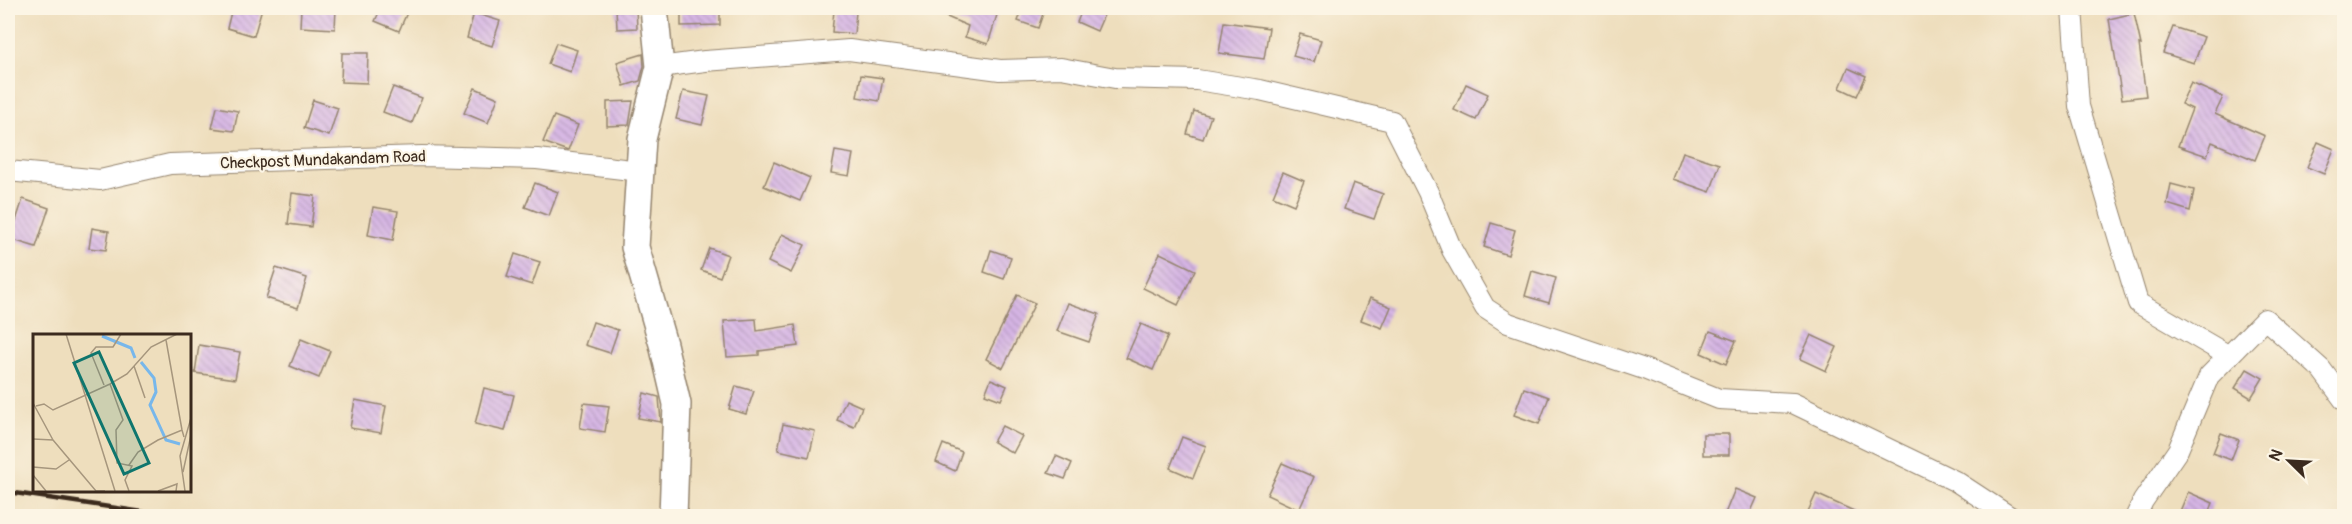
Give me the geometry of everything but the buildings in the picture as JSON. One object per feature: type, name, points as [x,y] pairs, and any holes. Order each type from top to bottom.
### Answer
[{"type":"street","points":[[654,8],[660,68],[642,139],[635,246],[663,344],[676,404],[672,516]]},
{"type":"street","points":[[2072,8],[2079,106],[2138,303],[2229,356]]},
{"type":"street","points":[[660,68],[705,61],[849,50],[1000,70],[1060,68],[1115,78],[1197,80],[1260,90],[1392,121],[1428,192],[1452,250],[1485,308],[1518,327],[1644,369],[1719,399],[1793,404],[1957,482],[2009,516]]},
{"type":"street","name":"Checkpost Mundakandam Road","points":[[8,171],[100,180],[170,164],[422,156],[537,159],[640,171]]},
{"type":"street","points":[[2136,516],[2143,501],[2178,450],[2209,376],[2265,319],[2321,369],[2344,400]]},
{"type":"railway","points":[[8,492],[170,516]]}]
